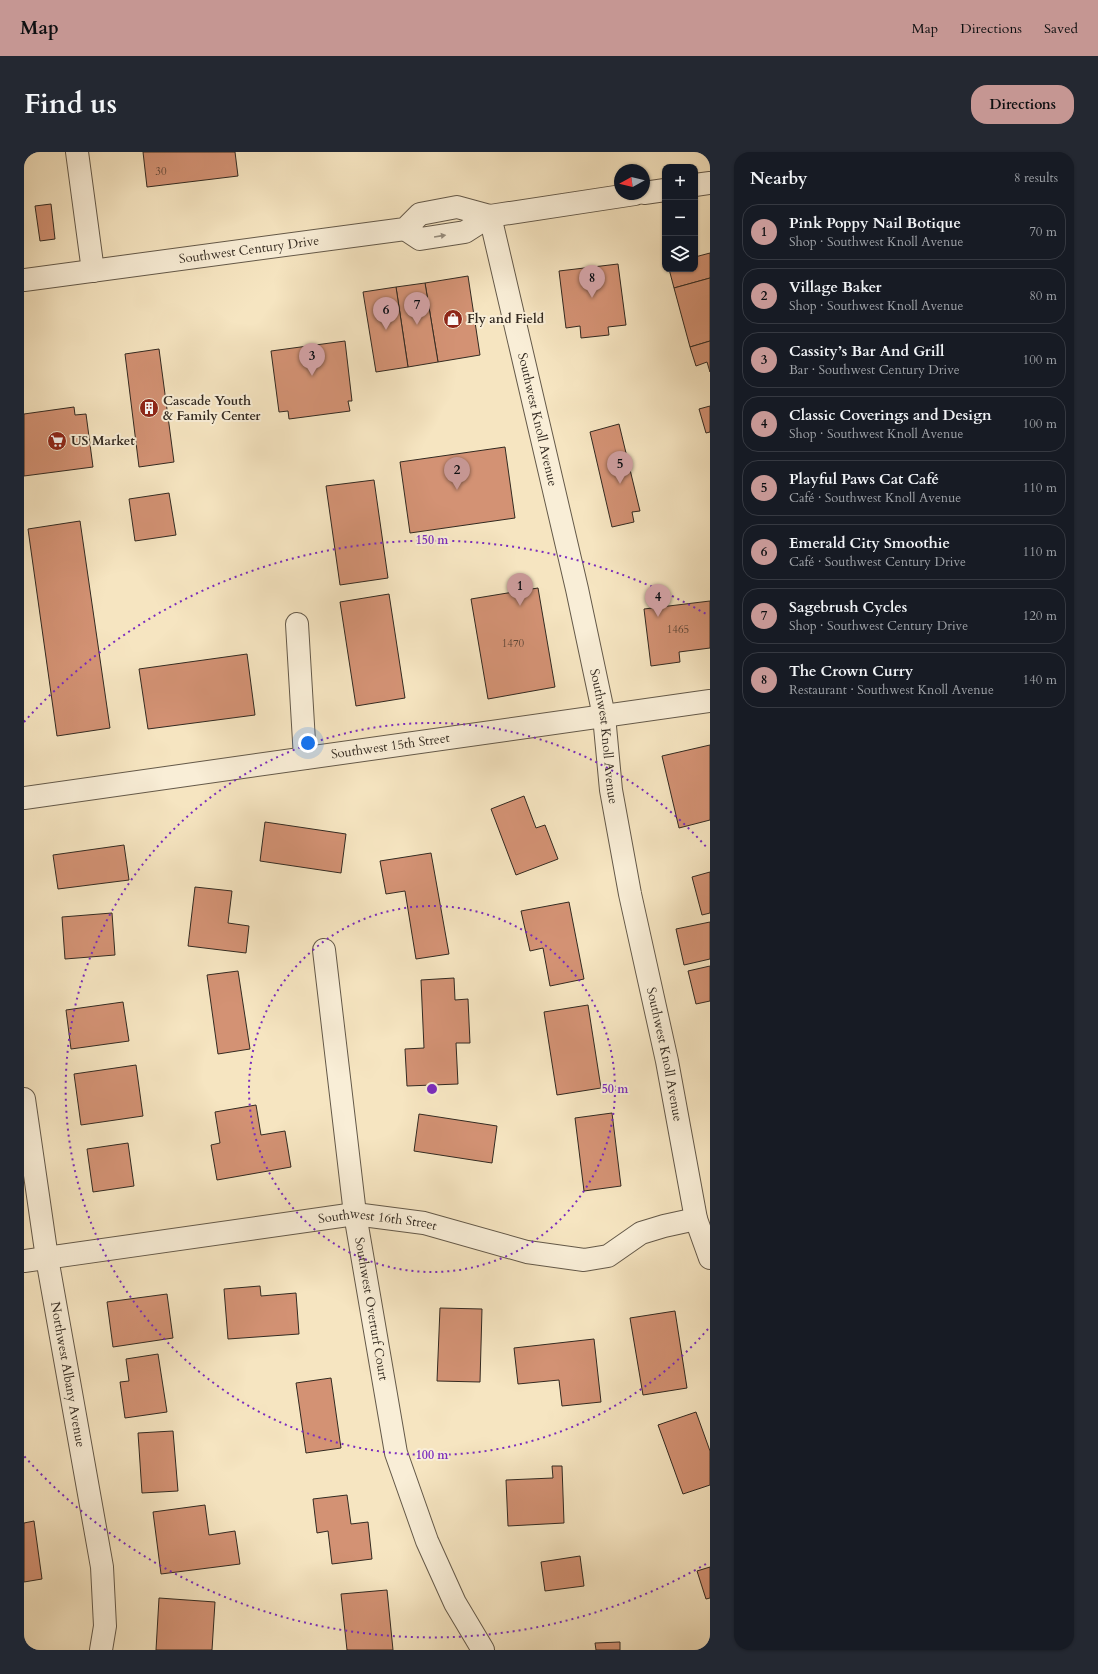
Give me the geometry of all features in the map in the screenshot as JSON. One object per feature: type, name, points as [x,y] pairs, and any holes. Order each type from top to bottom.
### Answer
[{"type":"street","points":[[77,152],[93,271]]},
{"type":"street","points":[[698,185],[710,183]]},
{"type":"street","points":[[650,192],[662,190]]},
{"type":"street","name":"Southwest Century Drive","points":[[24,280],[405,229],[420,214],[457,207],[490,216],[614,197]]},
{"type":"street","name":"Southwest Knoll Avenue","points":[[490,216],[577,589],[604,716],[611,790],[628,887],[667,1061],[696,1220],[710,1258]]},
{"type":"street","points":[[297,624],[305,758]]},
{"type":"street","name":"Southwest 15th Street","points":[[24,798],[710,701]]},
{"type":"street","name":"Southwest Overturf Court","points":[[324,950],[355,1214],[396,1453],[427,1541],[439,1568],[455,1603],[484,1650]]},
{"type":"street","name":"Northwest Albany Avenue","points":[[24,1099],[47,1258],[102,1567],[105,1626],[101,1650]]},
{"type":"street","name":"Southwest 16th Street","points":[[24,1262],[355,1214],[424,1223],[527,1252],[584,1260],[608,1256],[641,1233],[664,1226],[696,1220]]},
{"type":"building","points":[[143,152],[235,152],[238,176],[147,187]]},
{"type":"building","points":[[51,204],[55,239],[40,241],[35,206]]},
{"type":"building","points":[[710,253],[710,278],[674,288],[670,272],[698,272],[698,256]]},
{"type":"building","points":[[618,264],[626,325],[608,327],[609,335],[581,338],[580,326],[566,328],[559,271]]},
{"type":"building","name":"Fly and Field","points":[[468,276],[480,355],[438,362],[425,283]]},
{"type":"building","points":[[710,278],[710,341],[690,347],[674,288]]},
{"type":"building","points":[[425,283],[438,362],[408,367],[396,287]]},
{"type":"building","points":[[396,287],[408,367],[376,372],[363,292]]},
{"type":"building","points":[[345,341],[352,401],[348,401],[350,411],[289,419],[288,411],[279,412],[271,351]]},
{"type":"building","points":[[710,341],[710,372],[707,362],[696,366],[690,347]]},
{"type":"building","name":"Cascade Youth & Family Center","points":[[159,349],[174,462],[139,467],[125,354]]},
{"type":"building","points":[[710,406],[710,432],[706,433],[699,409]]},
{"type":"building","name":"US Market","points":[[74,407],[75,415],[86,414],[93,467],[24,476],[24,414]]},
{"type":"building","points":[[619,424],[640,511],[632,512],[634,522],[612,527],[590,432]]},
{"type":"building","points":[[505,447],[515,518],[410,533],[400,462]]},
{"type":"building","points":[[374,480],[388,578],[340,585],[326,486]]},
{"type":"building","points":[[169,493],[176,535],[135,541],[129,499]]},
{"type":"building","points":[[80,521],[110,728],[57,736],[28,529]]},
{"type":"building","points":[[538,588],[555,687],[488,699],[471,599]]},
{"type":"building","points":[[389,594],[405,698],[356,706],[340,602]]},
{"type":"building","points":[[710,601],[710,648],[679,652],[680,662],[651,666],[644,609]]},
{"type":"building","points":[[247,654],[255,715],[148,729],[139,669]]},
{"type":"building","points":[[710,745],[710,820],[679,828],[662,756]]},
{"type":"building","points":[[524,796],[536,828],[545,825],[558,859],[516,875],[491,809]]},
{"type":"building","points":[[265,822],[346,834],[341,873],[260,861]]},
{"type":"building","points":[[124,845],[129,880],[58,889],[53,855]]},
{"type":"building","points":[[431,853],[449,954],[416,959],[405,891],[386,894],[380,861]]},
{"type":"building","points":[[710,872],[710,913],[702,915],[692,877]]},
{"type":"building","points":[[195,887],[232,891],[228,923],[249,926],[246,953],[188,946]]},
{"type":"building","points":[[569,902],[584,979],[550,986],[543,948],[530,951],[521,911]]},
{"type":"building","points":[[112,913],[115,955],[65,959],[62,917]]},
{"type":"building","points":[[710,922],[710,959],[684,965],[676,929]]},
{"type":"building","points":[[710,966],[710,1001],[696,1004],[688,971]]},
{"type":"building","points":[[238,971],[250,1049],[218,1054],[207,975]]},
{"type":"building","points":[[454,978],[455,1000],[468,999],[470,1043],[456,1043],[458,1084],[407,1086],[405,1049],[424,1048],[421,980]]},
{"type":"building","points":[[123,1002],[129,1041],[71,1049],[66,1010]]},
{"type":"building","points":[[588,1005],[601,1088],[557,1095],[544,1012]]},
{"type":"building","points":[[136,1065],[143,1116],[81,1125],[74,1074]]},
{"type":"building","points":[[256,1105],[261,1135],[285,1131],[291,1167],[217,1180],[211,1145],[220,1143],[215,1112]]},
{"type":"building","points":[[612,1113],[621,1186],[584,1191],[575,1118]]},
{"type":"building","points":[[419,1114],[497,1126],[492,1163],[414,1151]]},
{"type":"building","points":[[128,1143],[134,1186],[93,1192],[87,1149]]},
{"type":"building","points":[[260,1286],[261,1296],[296,1293],[299,1334],[228,1339],[224,1289]]},
{"type":"building","points":[[167,1294],[173,1338],[113,1347],[107,1302]]},
{"type":"building","points":[[440,1308],[482,1309],[480,1382],[437,1381]]},
{"type":"building","points":[[675,1311],[687,1388],[643,1395],[630,1318]]},
{"type":"building","points":[[594,1339],[601,1402],[562,1406],[559,1380],[518,1384],[514,1348]]},
{"type":"building","points":[[158,1354],[167,1412],[125,1418],[120,1382],[129,1381],[126,1359]]},
{"type":"building","points":[[331,1378],[341,1448],[306,1453],[296,1383]]},
{"type":"building","points":[[696,1412],[710,1451],[710,1485],[683,1494],[658,1425]]},
{"type":"building","points":[[173,1431],[178,1491],[142,1493],[138,1433]]},
{"type":"building","points":[[552,1466],[562,1466],[564,1523],[508,1526],[506,1480],[553,1478]]},
{"type":"building","points":[[347,1495],[351,1524],[368,1522],[372,1559],[332,1564],[328,1531],[317,1533],[313,1499]]},
{"type":"building","points":[[205,1505],[209,1535],[235,1531],[240,1564],[161,1574],[153,1512]]},
{"type":"building","points":[[34,1521],[42,1579],[24,1582],[24,1523]]},
{"type":"building","points":[[580,1556],[584,1586],[545,1591],[541,1562]]},
{"type":"building","points":[[710,1567],[710,1598],[706,1599],[697,1571]]},
{"type":"building","points":[[387,1590],[393,1650],[347,1650],[341,1594]]},
{"type":"building","points":[[159,1598],[215,1602],[212,1650],[156,1650]]},
{"type":"building","points":[[620,1642],[620,1650],[596,1650],[595,1643]]},
{"type":"place","name":"The Crown Curry","points":[[592,298]]},
{"type":"place","name":"Fly and Field","points":[[453,319]]},
{"type":"place","name":"Sagebrush Cycles","points":[[417,325]]},
{"type":"place","name":"Emerald City Smoothie","points":[[386,330]]},
{"type":"place","name":"Cassity’s Bar And Grill","points":[[312,376]]},
{"type":"place","name":"Cascade Youth & Family Center","points":[[149,408]]},
{"type":"place","name":"US Market","points":[[57,441]]},
{"type":"place","name":"Playful Paws Cat Café","points":[[620,484]]},
{"type":"place","name":"Village Baker","points":[[457,490]]},
{"type":"place","name":"Pink Poppy Nail Botique","points":[[520,606]]},
{"type":"place","name":"Classic Coverings and Design","points":[[658,617]]}]
